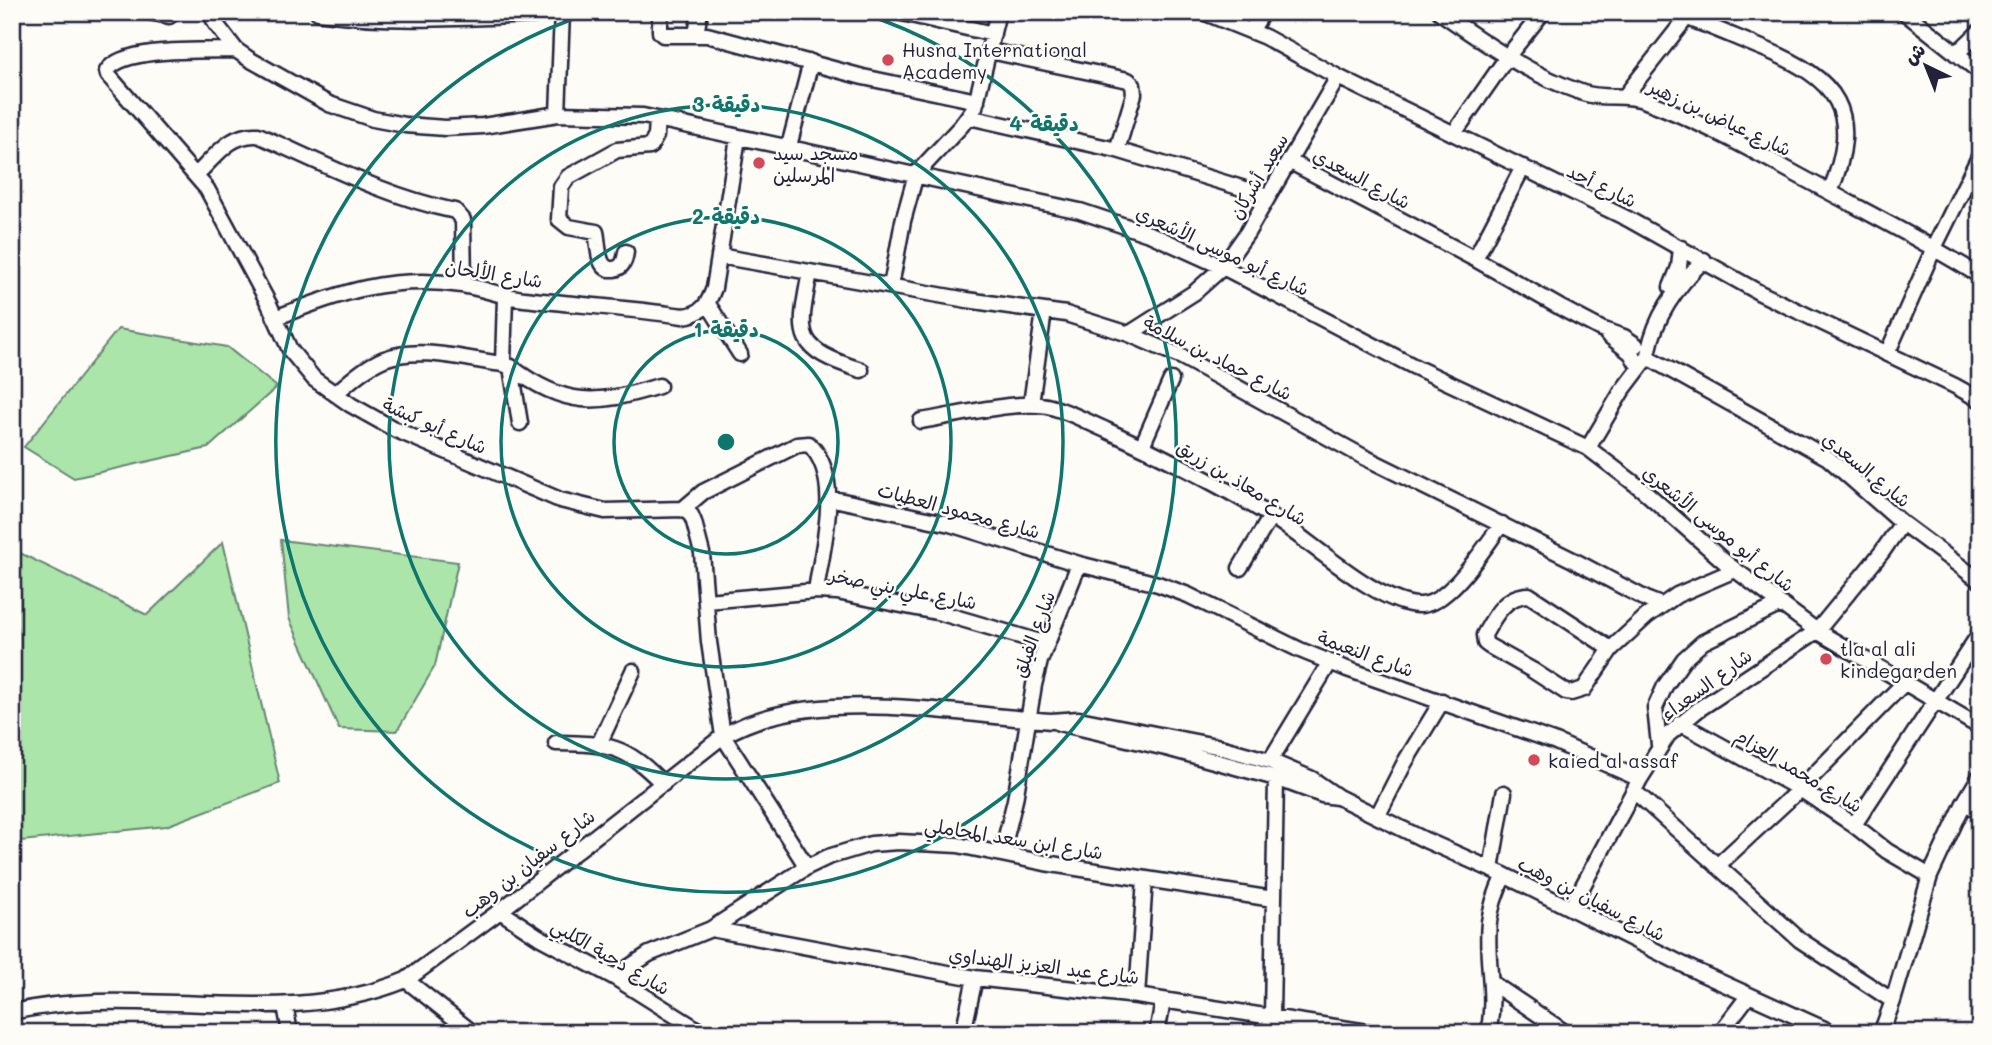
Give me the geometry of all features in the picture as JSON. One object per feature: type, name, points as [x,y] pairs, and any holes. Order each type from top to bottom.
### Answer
[{"type":"street","points":[[149,12],[169,16],[174,12]]},
{"type":"street","name":"شارع أبو موسى الأشعري","points":[[210,12],[236,50],[309,94],[373,119],[446,128],[483,126],[558,114],[622,114],[657,119],[916,174],[1094,216],[1152,235],[1223,267],[1415,368],[1588,448],[1643,490],[1735,569],[1817,631],[1980,727]]},
{"type":"street","points":[[318,12],[377,19],[443,19],[554,12]]},
{"type":"street","points":[[558,114],[562,12]]},
{"type":"street","points":[[660,12],[660,32],[664,35],[696,34],[863,77],[977,101]]},
{"type":"street","points":[[696,34],[701,12]]},
{"type":"street","points":[[898,12],[993,34]]},
{"type":"street","points":[[891,286],[903,221],[916,174],[969,117],[977,101],[998,12]]},
{"type":"street","name":"شارع أحد","points":[[1203,12],[1251,31],[1455,132],[1628,219],[1760,293],[1980,400]]},
{"type":"street","points":[[1251,31],[1263,12]]},
{"type":"street","name":"شارع عياض بن زهير","points":[[1440,12],[1508,56],[1584,93],[1602,98],[1625,96],[1646,101],[1697,123],[1934,248],[1980,276]]},
{"type":"street","points":[[1455,132],[1508,56],[1543,12]]},
{"type":"street","points":[[1904,12],[1980,72]]},
{"type":"street","points":[[1625,96],[1689,15],[1775,53],[1813,73],[1827,85],[1840,107],[1845,131],[1839,170],[1830,192]]},
{"type":"street","points":[[1956,54],[1980,31]]},
{"type":"street","name":"شارع أبو كبشة","points":[[236,50],[146,55],[119,61],[107,71],[114,83],[197,174],[222,213],[299,364],[335,394],[394,429],[561,500],[605,511],[683,509]]},
{"type":"street","points":[[990,51],[1128,80],[1133,85],[1134,94],[1117,150]]},
{"type":"street","points":[[789,146],[811,62]]},
{"type":"street","name":"سعيد أشركان","points":[[1129,334],[1195,292],[1223,267],[1247,233],[1338,76]]},
{"type":"street","points":[[969,117],[1117,150],[1268,196]]},
{"type":"street","points":[[626,252],[624,263],[619,267],[609,269],[604,266],[600,260],[596,232],[569,227],[559,219],[561,187],[572,173],[611,152],[650,147],[656,136],[657,119]]},
{"type":"street","points":[[197,174],[235,138],[245,134],[258,135],[369,184],[455,211],[463,220],[464,285]]},
{"type":"street","points":[[738,138],[714,288],[708,304],[740,354]]},
{"type":"street","points":[[1887,354],[1934,248],[1980,155]]},
{"type":"street","name":"شارع السعدي","points":[[1289,162],[1475,259],[1828,458],[1902,523],[1980,580]]},
{"type":"street","points":[[1475,259],[1523,167]]},
{"type":"street","points":[[1640,352],[1644,330],[1676,276],[1681,248]]},
{"type":"street","name":"شارع حماد بن سلامة","points":[[719,256],[1075,316],[1129,334],[1182,357],[1362,456],[1661,605]]},
{"type":"street","points":[[1588,448],[1622,391],[1664,308],[1684,280],[1704,260]]},
{"type":"street","points":[[810,272],[803,316],[805,337],[822,356],[861,370]]},
{"type":"street","name":"شارع الألحان","points":[[275,318],[346,291],[404,283],[464,285],[505,297],[683,316],[699,313],[708,304]]},
{"type":"street","points":[[505,297],[507,366],[520,422]]},
{"type":"street","points":[[1031,404],[1044,311]]},
{"type":"street","points":[[335,394],[370,366],[399,355],[435,355],[507,366],[544,388],[573,399],[625,397],[659,386]]},
{"type":"street","points":[[1142,446],[1171,380]]},
{"type":"street","name":"شارع معاذ بن زريق","points":[[921,421],[1031,404],[1058,409],[1142,446],[1205,478],[1271,516],[1377,590],[1419,605],[1430,603],[1448,592],[1502,524]]},
{"type":"street","points":[[807,867],[723,736],[709,642],[699,537],[691,516],[683,509],[703,492],[805,443],[812,447],[825,468],[830,486],[816,591]]},
{"type":"street","name":"شارع محمود العطيات","points":[[829,498],[950,524],[1079,564]]},
{"type":"street","points":[[1240,568],[1271,516]]},
{"type":"street","name":"شارع السعداء","points":[[1571,908],[1659,746],[1680,723],[1817,631],[1882,552],[1902,523]]},
{"type":"street","name":"شارع الفيلق","points":[[1002,853],[1015,800],[1034,685],[1047,644],[1079,564]]},
{"type":"street","name":"شارع النعيمة","points":[[1079,564],[1126,574],[1188,595],[1330,662],[1496,723],[1556,742],[1637,785],[1717,866],[1800,940],[1892,1005]]},
{"type":"street","points":[[1611,649],[1529,595],[1510,599],[1483,635],[1489,646],[1571,693],[1584,689],[1611,649],[1661,605],[1676,595],[1735,569]]},
{"type":"street","name":"شارع علي بني صخر","points":[[707,601],[816,591],[837,592],[933,611],[1047,644]]},
{"type":"street","points":[[1659,746],[1655,708],[1665,686],[1685,659],[1703,642],[1781,604]]},
{"type":"street","points":[[1854,825],[1980,633]]},
{"type":"street","points":[[1270,761],[1330,662]]},
{"type":"street","points":[[599,744],[633,671]]},
{"type":"street","points":[[1717,866],[1800,789],[1905,682]]},
{"type":"street","points":[[1378,815],[1405,762],[1442,702]]},
{"type":"street","name":"شارع سفيان بن وهب","points":[[12,1012],[77,1003],[285,1005],[361,994],[406,980],[500,911],[723,736],[740,726],[775,714],[836,707],[913,709],[1051,721],[1079,719],[1207,744],[1270,761],[1312,779],[1338,797],[1425,840],[1497,872],[1749,995],[1832,1032],[1846,1033]]},
{"type":"street","name":"شارع سفيان بن وهب","points":[[1051,721],[1076,729],[1170,748],[1276,778],[1322,795],[1338,797]]},
{"type":"street","name":"شارع محمد العزام","points":[[1680,723],[1800,789],[1887,851],[1930,876]]},
{"type":"street","points":[[556,743],[599,744],[626,752],[663,783]]},
{"type":"street","points":[[1881,1033],[1892,1005],[1930,876],[1964,803],[1980,776]]},
{"type":"street","points":[[1272,1017],[1276,778]]},
{"type":"street","points":[[1488,1033],[1493,1002],[1489,921],[1496,893],[1504,793]]},
{"type":"street","points":[[1964,803],[1980,811]]},
{"type":"street","name":"شارع ابن سعد المحاملي","points":[[614,977],[649,954],[711,929],[807,867],[849,849],[900,842],[958,845],[1045,863],[1273,899]]},
{"type":"street","points":[[1137,996],[1145,879]]},
{"type":"street","name":"شارع دحية الكلبي","points":[[500,911],[539,937],[614,977],[687,1027],[703,1033]]},
{"type":"street","name":"شارع عبد العزيز الهنداوي","points":[[711,929],[975,978],[1137,996],[1374,1033]]},
{"type":"street","points":[[963,1033],[975,978]]},
{"type":"street","points":[[406,980],[473,1033]]},
{"type":"street","points":[[1492,983],[1566,1033]]},
{"type":"street","points":[[1720,1033],[1749,995]]},
{"type":"street","points":[[1157,1033],[1163,1001]]},
{"type":"street","points":[[285,1005],[290,1033]]},
{"type":"street","points":[[1891,1033],[1892,1005]]},
{"type":"green space","points":[[118,329],[227,347],[277,387],[208,448],[74,478],[24,447]]},
{"type":"green space","points":[[281,540],[458,562],[435,666],[397,731],[339,729],[289,618]]},
{"type":"green space","points":[[223,542],[280,783],[166,826],[12,842],[12,549],[147,615]]},
{"type":"place","name":"Husna International Academy","points":[[888,60]]},
{"type":"place","name":"مسجد سيد المرسلين","points":[[759,163]]},
{"type":"place","name":"tla al ali kindegarden","points":[[1826,659]]},
{"type":"place","name":"kaied al assaf","points":[[1534,760]]}]
